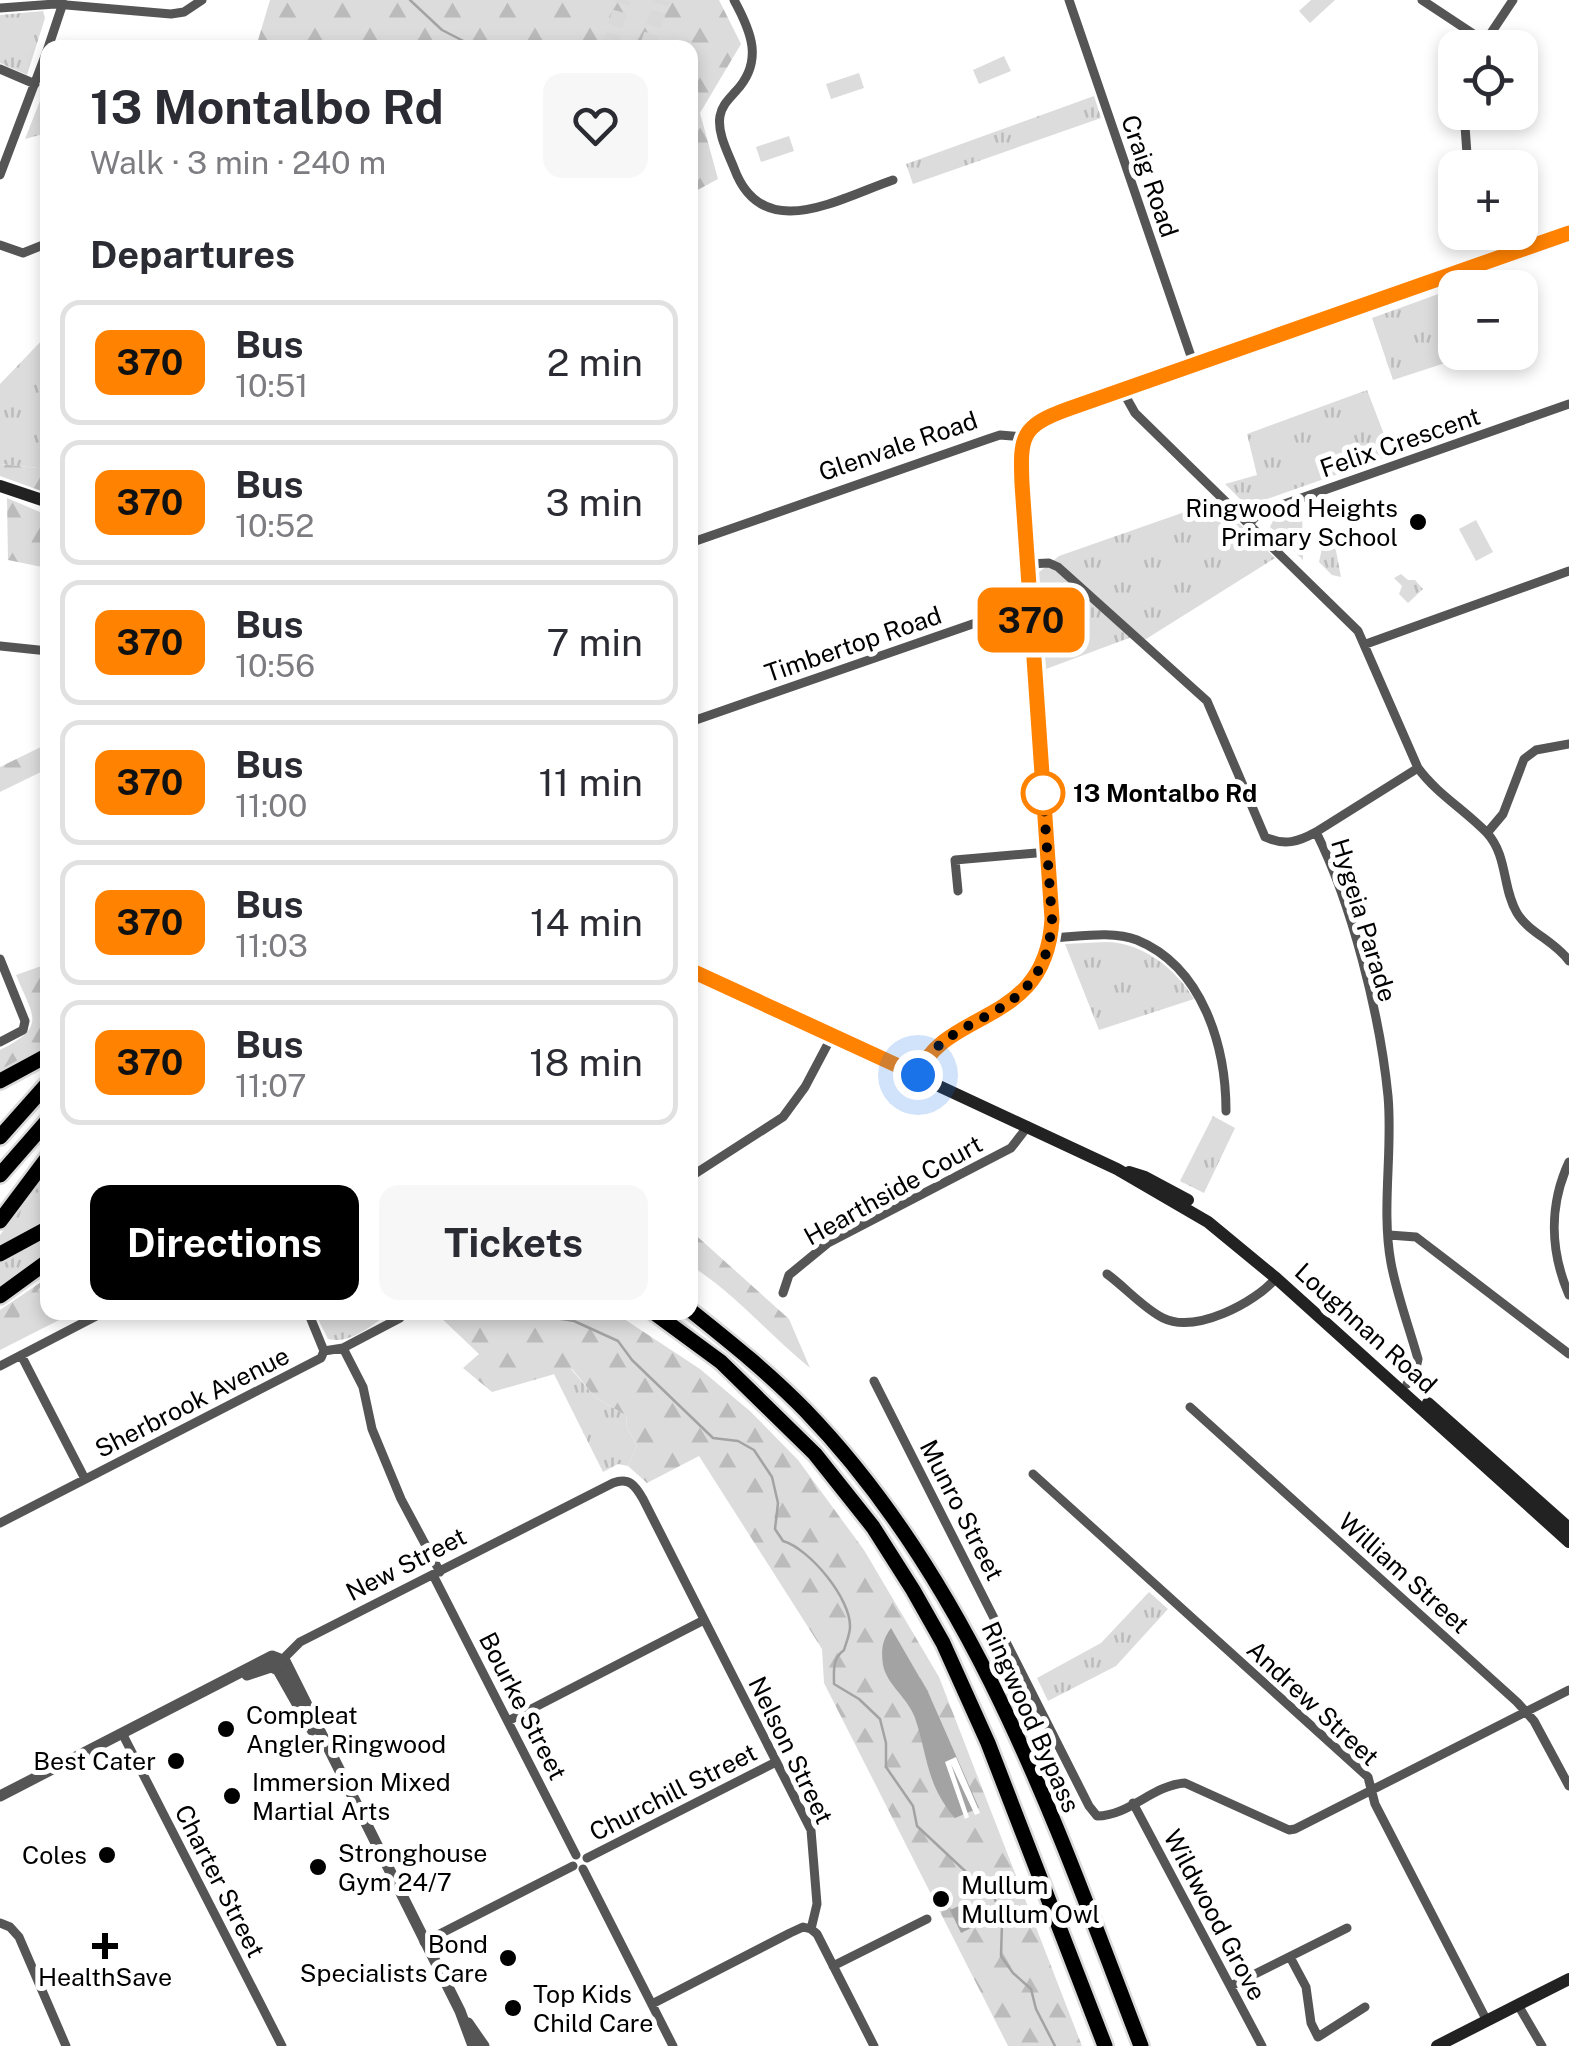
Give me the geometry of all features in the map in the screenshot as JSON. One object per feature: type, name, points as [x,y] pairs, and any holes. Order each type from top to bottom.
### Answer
[{"type":"highway","points":[[0,1081],[40,1058]]},
{"type":"highway","points":[[0,1134],[40,1093]]},
{"type":"highway","points":[[0,1175],[40,1129]]},
{"type":"highway","points":[[0,1221],[40,1168]]},
{"type":"highway","points":[[0,1254],[40,1232]]},
{"type":"highway","points":[[0,1296],[40,1267]]},
{"type":"highway","name":"Ringwood Bypass","points":[[698,1316],[808,1413],[872,1488],[933,1577],[1003,1705],[1141,2046]]},
{"type":"highway","points":[[650,1320],[760,1399]]},
{"type":"highway","points":[[664,1320],[721,1362],[760,1399]]},
{"type":"highway","name":"Ringwood Bypass","points":[[760,1399],[815,1454],[856,1504],[943,1643],[988,1742],[1105,2046]]},
{"type":"main road","points":[[0,486],[40,499]]},
{"type":"main road","name":"Loughnan Road","points":[[698,977],[1028,1126],[1117,1169],[1208,1222],[1276,1278],[1569,1542]]},
{"type":"main road","name":"Loughnan Road","points":[[1117,1169],[1173,1191],[1220,1221],[1569,1528]]},
{"type":"main road","points":[[1437,2046],[1569,1979]]},
{"type":"street","points":[[0,8],[64,2],[171,14],[184,12],[202,0]]},
{"type":"street","points":[[734,0],[751,32],[753,58],[743,84],[723,106],[719,123],[747,194],[769,209],[793,212],[893,180]]},
{"type":"street","name":"Craig Road","points":[[1068,0],[1194,365]]},
{"type":"street","points":[[1422,0],[1463,30]]},
{"type":"street","points":[[1492,30],[1513,0]]},
{"type":"street","points":[[51,40],[64,2]]},
{"type":"street","points":[[0,69],[35,84]]},
{"type":"street","points":[[0,175],[40,70]]},
{"type":"street","name":"Glenvale Road","points":[[698,539],[988,438],[1023,437],[1030,427],[1051,415],[1569,233]]},
{"type":"street","points":[[0,245],[23,253],[40,247]]},
{"type":"street","points":[[1495,250],[1498,258]]},
{"type":"street","points":[[1122,390],[1135,413],[1358,631],[1418,768],[1429,784],[1487,833],[1500,852],[1515,910],[1569,961]]},
{"type":"street","name":"Felix Crescent","points":[[1249,524],[1260,512],[1569,404]]},
{"type":"street","points":[[918,1075],[929,1053],[1020,994],[1040,970],[1051,938],[1021,457],[1023,437]]},
{"type":"street","name":"Hygeia Parade","points":[[1028,564],[1049,563],[1058,567],[1207,701],[1266,836],[1284,844],[1299,842],[1316,832],[1329,858],[1361,958],[1381,1048],[1388,1097],[1389,1236],[1394,1276],[1418,1358],[1415,1374],[1407,1384]]},
{"type":"street","points":[[1366,644],[1569,571]]},
{"type":"street","name":"Timbertop Road","points":[[698,719],[1030,604]]},
{"type":"street","points":[[0,646],[40,650]]},
{"type":"street","points":[[1487,833],[1503,814],[1524,759],[1536,750],[1569,744]]},
{"type":"street","points":[[1316,832],[1418,768]]},
{"type":"street","points":[[958,891],[955,860],[1048,852]]},
{"type":"street","points":[[1051,938],[1114,936],[1136,940],[1165,959],[1190,984],[1208,1014],[1226,1085],[1226,1111]]},
{"type":"street","points":[[0,958],[25,1021],[23,1030],[0,1042]]},
{"type":"street","points":[[698,1172],[783,1117],[806,1087],[832,1036]]},
{"type":"street","name":"Hearthside Court","points":[[782,1293],[789,1276],[828,1243],[1012,1148],[1028,1126]]},
{"type":"street","points":[[1569,1162],[1560,1184],[1553,1225],[1556,1255],[1569,1295]]},
{"type":"street","points":[[1389,1236],[1416,1238],[1569,1354]]},
{"type":"street","points":[[1107,1274],[1159,1316],[1184,1321],[1215,1316],[1242,1305],[1276,1278]]},
{"type":"street","points":[[0,1366],[89,1320]]},
{"type":"street","points":[[311,1320],[324,1350]]},
{"type":"street","name":"Sherbrook Avenue","points":[[0,1523],[321,1358],[324,1350],[343,1348],[396,1320]]},
{"type":"street","name":"Bourke Street","points":[[343,1348],[363,1387],[372,1428],[400,1499],[673,2046]]},
{"type":"street","points":[[22,1355],[85,1480]]},
{"type":"street","name":"Munro Street","points":[[874,1381],[1089,1806],[1097,1816],[1133,1803]]},
{"type":"street","name":"William Street","points":[[1190,1407],[1526,1712],[1569,1786]]},
{"type":"street","name":"Andrew Street","points":[[1032,1474],[1364,1772],[1376,1804],[1487,2021]]},
{"type":"street","name":"New Street","points":[[0,1796],[272,1656],[278,1666],[300,1642],[613,1483],[628,1480]]},
{"type":"street","name":"Nelson Street","points":[[628,1480],[638,1490],[813,1837],[818,1904],[811,1929]]},
{"type":"street","points":[[508,1720],[704,1620]]},
{"type":"street","points":[[278,1666],[331,1758]]},
{"type":"street","points":[[278,1666],[304,1696],[331,1758],[460,2012],[473,2046]]},
{"type":"street","points":[[1133,1803],[1167,1786],[1185,1783],[1289,1830],[1569,1690]]},
{"type":"street","name":"Charter Street","points":[[123,1735],[282,2046]]},
{"type":"street","name":"Churchill Street","points":[[424,1942],[776,1762]]},
{"type":"street","name":"Wildwood Grove","points":[[1133,1803],[1262,2046]]},
{"type":"street","points":[[833,1966],[927,1918]]},
{"type":"street","points":[[0,1924],[19,1937],[66,2046]]},
{"type":"street","points":[[652,2004],[803,1927],[818,1934],[874,2046]]},
{"type":"street","points":[[1232,1986],[1347,1928]]},
{"type":"street","points":[[1290,1957],[1306,1987],[1311,2023],[1318,2037],[1365,2008]]},
{"type":"street","points":[[1518,2005],[1542,2046]]},
{"type":"street","points":[[460,2012],[484,2046]]},
{"type":"green space","points":[[270,0],[719,0],[741,44],[700,113],[718,179],[698,190],[698,40],[258,40]]},
{"type":"green space","points":[[1311,0],[1335,0],[1310,23],[1299,11]]},
{"type":"green space","points":[[43,11],[45,18],[27,75],[0,63],[0,15]]},
{"type":"green space","points":[[1004,56],[1011,71],[979,84],[973,70]]},
{"type":"green space","points":[[859,73],[864,88],[831,99],[826,84]]},
{"type":"green space","points":[[1094,96],[1101,118],[913,184],[906,164]]},
{"type":"green space","points":[[40,101],[40,135],[25,139]]},
{"type":"green space","points":[[789,136],[794,151],[761,162],[756,147]]},
{"type":"green space","points":[[1438,294],[1438,365],[1393,380],[1372,318]]},
{"type":"green space","points":[[40,342],[40,468],[0,464],[0,384]]},
{"type":"green space","points":[[1367,390],[1392,455],[1247,506],[1225,484],[1257,475],[1247,434]]},
{"type":"green space","points":[[0,464],[40,468],[40,490],[0,476]]},
{"type":"green space","points":[[7,498],[40,512],[40,567],[8,560]]},
{"type":"green space","points":[[1216,501],[1275,558],[1146,639],[1129,638],[1046,669],[1038,573],[1059,556]]},
{"type":"green space","points":[[1302,511],[1303,560],[1270,527],[1273,521]]},
{"type":"green space","points":[[1476,520],[1493,552],[1476,561],[1459,529]]},
{"type":"green space","points":[[1334,540],[1341,577],[1332,575],[1319,562],[1323,543]]},
{"type":"green space","points":[[1401,574],[1423,589],[1408,603],[1399,594],[1402,586],[1394,578]]},
{"type":"green space","points":[[40,747],[40,772],[0,792],[0,767]]},
{"type":"green space","points":[[1106,942],[1132,947],[1157,959],[1178,977],[1194,999],[1099,1030],[1065,944]]},
{"type":"green space","points":[[40,966],[40,1048],[0,1072],[0,1050],[31,1027],[31,1011],[16,975]]},
{"type":"green space","points":[[1213,1116],[1235,1128],[1204,1193],[1180,1181]]},
{"type":"green space","points":[[40,1181],[40,1225],[0,1244],[0,1235]]},
{"type":"green space","points":[[698,1237],[789,1319],[810,1368],[698,1271]]},
{"type":"green space","points":[[40,1239],[40,1260],[0,1288],[0,1260]]},
{"type":"green space","points":[[40,1283],[0,1339],[0,1310]]},
{"type":"green space","points":[[40,1288],[40,1320],[59,1320],[0,1350],[0,1339]]},
{"type":"green space","points":[[318,1320],[379,1320],[344,1339],[328,1339]]},
{"type":"green space","points":[[443,1320],[626,1320],[700,1369],[751,1412],[798,1460],[864,1550],[939,1677],[1082,2046],[1008,2046],[824,1683],[822,1649],[699,1456],[647,1483],[628,1466],[637,1446],[626,1426],[627,1416],[595,1397],[572,1369],[492,1392],[463,1368],[479,1354]]},
{"type":"green space","points":[[571,1369],[595,1397],[627,1416],[626,1426],[637,1446],[628,1466],[618,1464],[603,1472],[553,1372]]},
{"type":"green space","points":[[1149,1592],[1168,1609],[1116,1666],[1048,1701],[1037,1678],[1101,1643]]},
{"type":"shaded area","points":[[891,1628],[928,1692],[979,1808],[955,1818],[933,1782],[912,1711],[885,1672],[882,1650]]},
{"type":"shaded area","points":[[968,1902],[979,1924],[961,1933],[950,1910]]},
{"type":"pier","points":[[956,1757],[980,1813],[975,1815],[951,1764],[969,1817],[965,1819],[945,1762]]},
{"type":"waterway","points":[[410,0],[442,30],[461,40]]},
{"type":"waterway","points":[[568,1320],[618,1341],[632,1360],[713,1438],[738,1441],[754,1450],[772,1477],[778,1503],[775,1529],[783,1541],[805,1554],[827,1576],[849,1616],[849,1633],[836,1661],[834,1684],[859,1699],[880,1719],[886,1767],[913,1806],[917,1826],[995,1899],[1002,1923],[1001,1956],[1031,1989],[1036,2009],[1055,2046]]},
{"type":"tunnel","points":[[611,40],[623,0]]},
{"type":"tunnel","points":[[650,40],[662,0]]},
{"type":"bus line","name":"370","points":[[698,974],[918,1075],[929,1053],[1020,994],[1040,970],[1051,938],[1052,919],[1022,484],[1021,446],[1026,432],[1051,415],[1569,233]]},
{"type":"place","name":"Ringwood Heights Primary School","points":[[1418,522]]},
{"type":"place","name":"13 Montalbo Rd","points":[[1043,793]]},
{"type":"place","name":"Compleat Angler Ringwood","points":[[226,1729]]},
{"type":"place","name":"Best Cater","points":[[176,1761]]},
{"type":"place","name":"Immersion Mixed Martial Arts","points":[[232,1796]]},
{"type":"place","name":"Coles","points":[[107,1855]]},
{"type":"place","name":"Stronghouse Gym 24/7","points":[[318,1867]]},
{"type":"place","name":"Mullum Mullum Owl","points":[[941,1899]]},
{"type":"place","name":"HealthSave","points":[[105,1946]]},
{"type":"place","name":"Bond Specialists Care","points":[[508,1958]]},
{"type":"place","name":"Top Kids Child Care","points":[[513,2008]]},
{"type":"route","points":[[918,1075],[929,1053],[1008,1004],[1040,970],[1051,938],[1052,919],[1043,793]]}]
